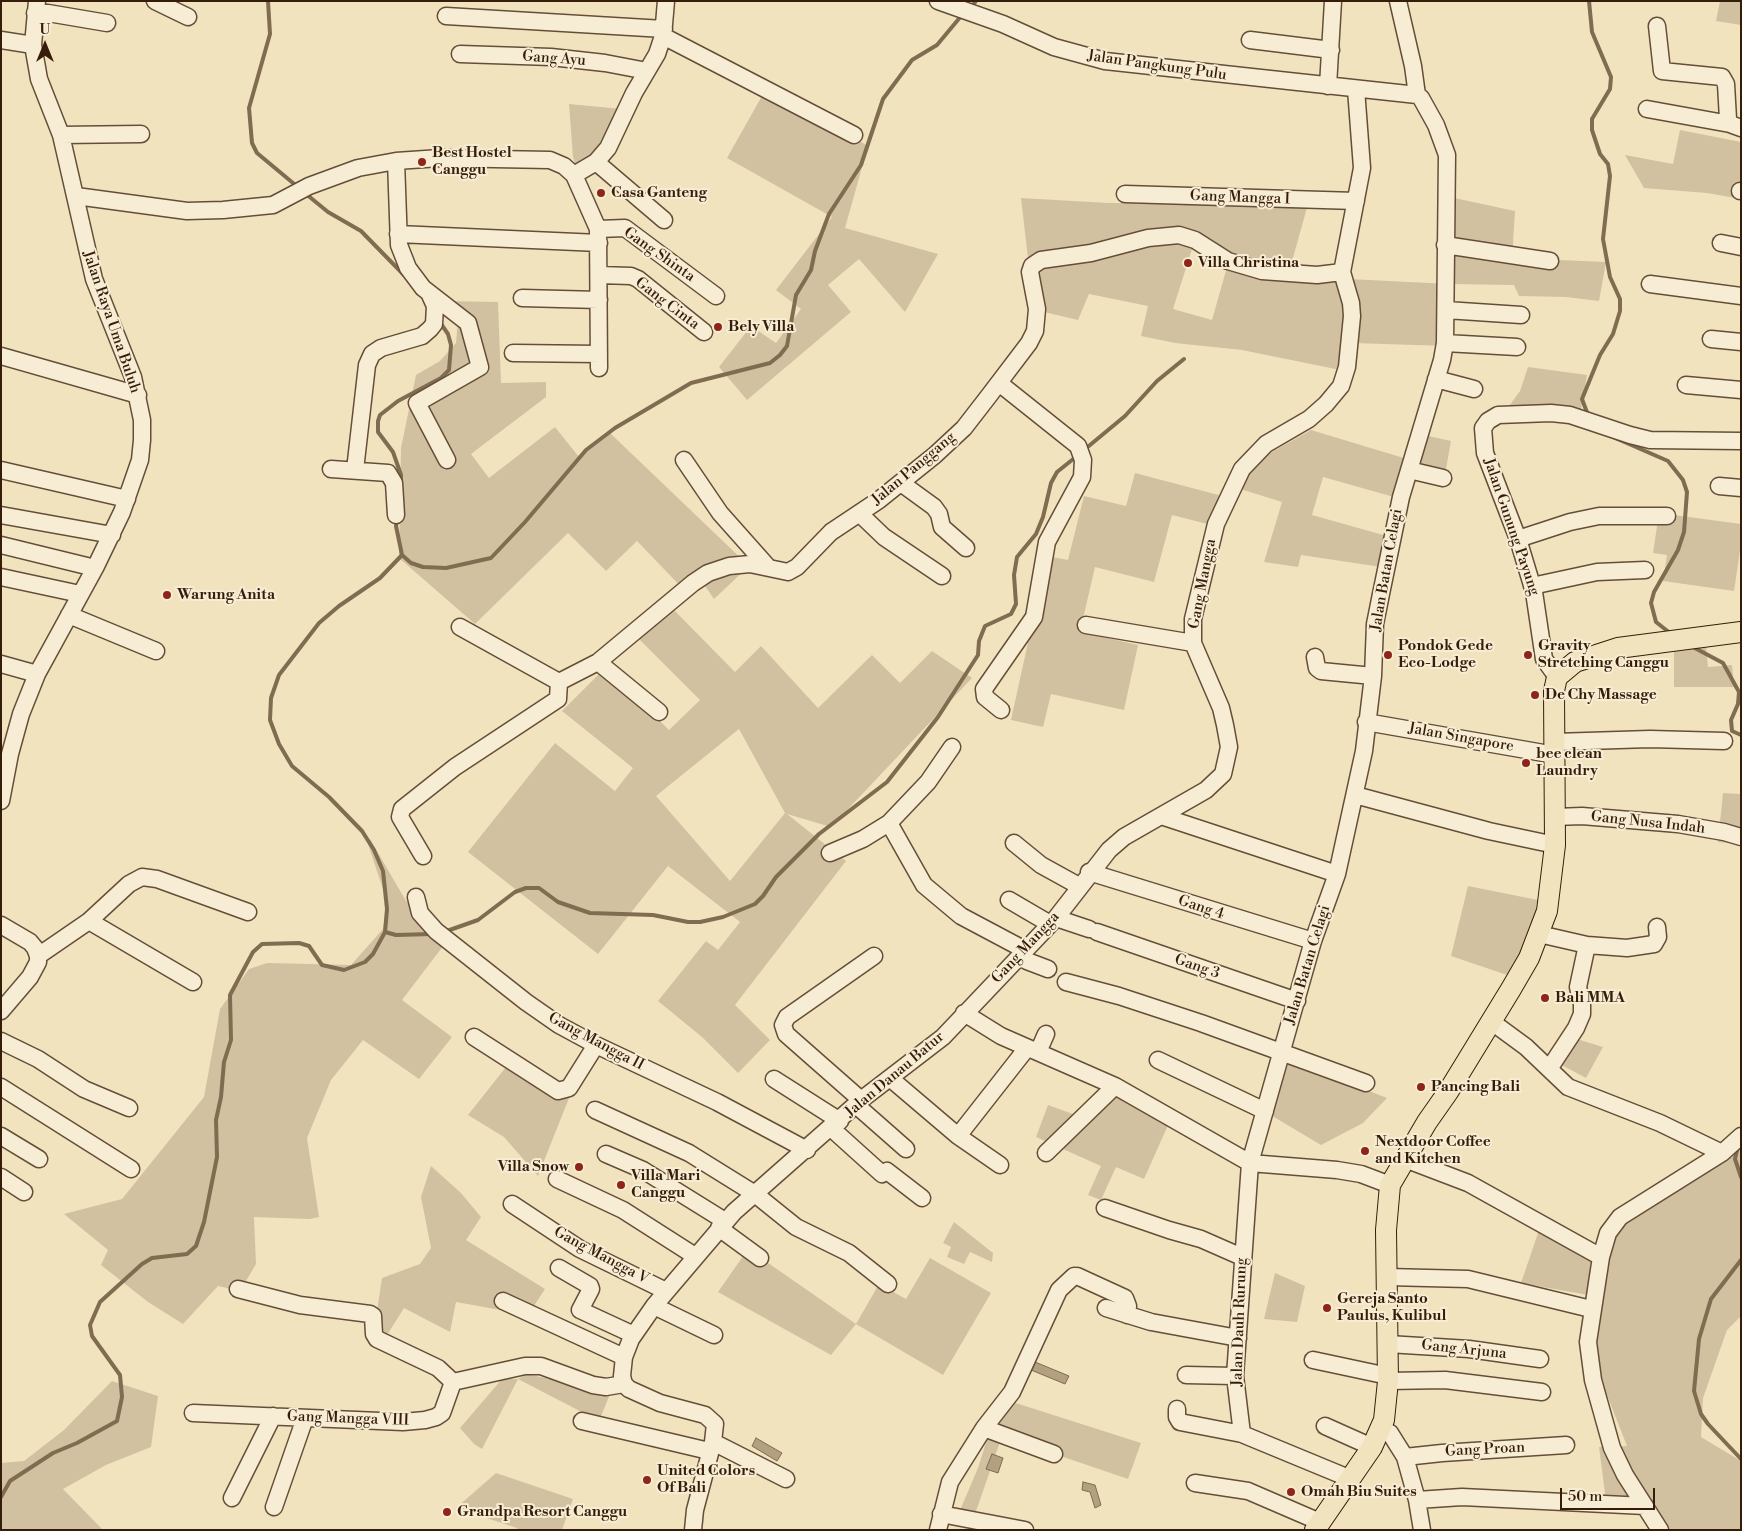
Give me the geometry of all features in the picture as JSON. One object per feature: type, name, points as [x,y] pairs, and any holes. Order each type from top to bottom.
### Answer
[{"type":"main road","points":[[1318,1526],[1372,1447],[1382,1428],[1388,1378],[1386,1230],[1390,1185],[1427,1122],[1492,1022],[1529,958],[1547,911],[1555,845],[1554,691],[1558,677],[1575,662],[1600,652],[1666,641],[1741,632]]},
{"type":"street","points":[[155,1],[188,17]]},
{"type":"street","points":[[574,175],[596,162],[608,148],[634,93],[647,71],[664,32],[666,1]]},
{"type":"street","name":"Jalan Pangkung Pulu","points":[[938,1],[1003,24],[1054,47],[1105,61],[1417,95]]},
{"type":"street","points":[[1328,86],[1332,50],[1333,1]]},
{"type":"street","points":[[1398,1],[1414,66],[1417,95]]},
{"type":"street","points":[[36,7],[48,13],[107,23]]},
{"type":"street","name":"Jalan Raya Uma Buluh","points":[[1,800],[4,771],[21,714],[37,674],[95,568],[128,499],[140,460],[142,420],[138,395],[125,354],[94,279],[86,253],[76,196],[61,136],[39,79],[33,45],[36,7]]},
{"type":"street","points":[[446,16],[664,32],[854,135]]},
{"type":"street","points":[[1647,108],[1735,126],[1726,84],[1722,77],[1662,71],[1657,26]]},
{"type":"street","points":[[1,40],[33,45]]},
{"type":"street","points":[[1250,40],[1332,50]]},
{"type":"street","name":"Gang Ayu","points":[[460,54],[551,57],[605,63],[647,71]]},
{"type":"street","name":"Gang Mangga","points":[[964,1013],[1053,921],[1090,872],[1124,837],[1206,790],[1223,774],[1228,760],[1228,747],[1220,708],[1193,643],[1193,619],[1208,550],[1216,524],[1242,469],[1266,444],[1309,419],[1341,386],[1350,351],[1352,316],[1351,303],[1342,272],[1362,168],[1356,89]]},
{"type":"street","name":"Jalan Batan Celagi","points":[[1250,1163],[1313,941],[1337,874],[1364,751],[1373,676],[1375,624],[1401,498],[1445,343],[1447,155],[1436,125],[1420,96],[1417,95]]},
{"type":"street","points":[[61,136],[141,134]]},
{"type":"street","points":[[76,196],[187,211],[273,205],[309,186],[358,168],[396,160],[440,158],[550,160],[564,166],[574,175],[599,236],[599,361],[513,353]]},
{"type":"street","points":[[396,160],[399,245],[408,268],[430,295],[468,323],[480,367],[417,404],[447,460]]},
{"type":"street","points":[[596,162],[664,220]]},
{"type":"street","name":"Gang Mangga I","points":[[1124,194],[1356,201]]},
{"type":"street","name":"Gang Shinta","points":[[398,234],[599,236],[625,228],[716,296]]},
{"type":"street","name":"Jalan Panggang","points":[[559,682],[598,662],[692,583],[708,573],[730,566],[750,564],[788,572],[797,567],[831,532],[901,483],[935,455],[964,428],[1029,343],[1035,331],[1038,309],[1030,272],[1032,266],[1041,260],[1091,253],[1148,238],[1179,235],[1195,240],[1228,261],[1255,269],[1296,274],[1342,272]]},
{"type":"street","points":[[1721,243],[1741,247]]},
{"type":"street","points":[[1445,245],[1550,262]]},
{"type":"street","name":"Gang Cinta","points":[[599,274],[631,276],[638,279],[704,332]]},
{"type":"street","points":[[1650,284],[1741,296]]},
{"type":"street","points":[[355,470],[367,364],[372,354],[381,348],[422,336],[430,329],[434,324],[435,306],[430,295]]},
{"type":"street","points":[[522,298],[599,300]]},
{"type":"street","points":[[1446,310],[1521,315]]},
{"type":"street","points":[[1711,339],[1741,342]]},
{"type":"street","points":[[1445,343],[1517,347]]},
{"type":"street","points":[[1,356],[138,395]]},
{"type":"street","points":[[1436,379],[1474,389]]},
{"type":"street","points":[[999,383],[1078,446],[1083,460],[1082,477],[1047,542],[1034,617],[984,689],[986,697],[1001,710]]},
{"type":"street","points":[[1686,385],[1741,390]]},
{"type":"street","name":"Jalan Gunung Payung","points":[[1558,677],[1544,659],[1537,604],[1532,586],[1518,539],[1485,453],[1484,428],[1488,421],[1498,415],[1516,413],[1570,415],[1650,440],[1741,440]]},
{"type":"street","points":[[684,460],[720,514],[768,567]]},
{"type":"street","points":[[331,469],[383,471],[392,478],[396,515]]},
{"type":"street","points":[[1,470],[128,499]]},
{"type":"street","points":[[1409,470],[1443,478]]},
{"type":"street","points":[[901,483],[934,507],[939,514],[942,527],[966,548]]},
{"type":"street","points":[[1719,486],[1741,488]]},
{"type":"street","points":[[859,514],[884,538],[942,576]]},
{"type":"street","points":[[1,515],[112,535]]},
{"type":"street","points":[[1518,539],[1570,522],[1599,516],[1666,516]]},
{"type":"street","points":[[1,546],[95,568]]},
{"type":"street","points":[[1532,586],[1597,572],[1645,570]]},
{"type":"street","points":[[1,577],[80,594]]},
{"type":"street","points":[[69,616],[156,651]]},
{"type":"street","points":[[1086,625],[1193,643]]},
{"type":"street","points":[[423,856],[400,817],[402,809],[455,766],[558,699],[559,682],[460,627]]},
{"type":"street","points":[[1315,657],[1317,668],[1321,671],[1373,676]]},
{"type":"street","points":[[598,662],[659,712]]},
{"type":"street","points":[[1,664],[37,674]]},
{"type":"street","name":"Jalan Singapore","points":[[1366,722],[1555,748],[1643,739],[1724,741]]},
{"type":"street","points":[[830,853],[864,839],[890,823],[928,782],[952,747]]},
{"type":"street","points":[[1355,795],[1489,831],[1555,845]]},
{"type":"street","points":[[1161,816],[1337,874]]},
{"type":"street","name":"Gang Nusa Indah","points":[[1555,817],[1678,824],[1741,837]]},
{"type":"street","points":[[890,823],[924,885],[961,916],[1023,953],[1027,961],[1048,969]]},
{"type":"street","points":[[1014,843],[1041,865],[1079,886]]},
{"type":"street","name":"Gang 4","points":[[1090,872],[1313,941]]},
{"type":"street","points":[[38,956],[89,920],[129,884],[142,877],[157,879],[248,912]]},
{"type":"street","name":"Gang Mangga II","points":[[416,897],[420,913],[436,931],[526,1002],[559,1025],[596,1045],[717,1102],[807,1150]]},
{"type":"street","name":"Gang 3","points":[[1009,900],[1053,921],[1093,931],[1297,1001]]},
{"type":"street","points":[[89,920],[193,982]]},
{"type":"street","points":[[1,925],[30,942],[38,956],[38,962],[30,977],[1,1011]]},
{"type":"street","points":[[1539,934],[1587,945],[1627,948],[1648,947],[1657,940],[1657,927]]},
{"type":"street","points":[[1549,1069],[1559,1056],[1582,1014],[1578,987],[1587,945]]},
{"type":"street","points":[[874,956],[787,1017],[782,1025],[786,1034],[906,1149]]},
{"type":"street","points":[[1066,982],[1119,996],[1283,1052],[1366,1083]]},
{"type":"street","points":[[964,1013],[1001,1036],[1115,1086],[1250,1163],[1337,1170],[1361,1174],[1390,1185]]},
{"type":"street","name":"Jalan Danau Batur","points":[[624,1384],[624,1357],[634,1335],[666,1290],[722,1224],[835,1125],[858,1102],[891,1079],[943,1037],[964,1013]]},
{"type":"street","points":[[1492,1022],[1526,1046],[1568,1087],[1660,1123],[1722,1153]]},
{"type":"street","points":[[958,1136],[1046,1034]]},
{"type":"street","points":[[474,1038],[558,1091],[569,1088],[596,1045]]},
{"type":"street","points":[[1,1041],[38,1059],[89,1092],[128,1108]]},
{"type":"street","points":[[1158,1060],[1265,1111]]},
{"type":"street","points":[[774,1079],[835,1125],[882,1174],[887,1171],[922,1198]]},
{"type":"street","points":[[891,1079],[958,1136],[1000,1164]]},
{"type":"street","points":[[1046,1153],[1115,1086]]},
{"type":"street","points":[[1,1087],[131,1169]]},
{"type":"street","points":[[595,1110],[689,1153],[756,1194],[796,1227],[849,1253],[888,1284]]},
{"type":"street","points":[[1,1136],[39,1159]]},
{"type":"street","points":[[1660,1530],[1656,1520],[1625,1475],[1612,1448],[1592,1380],[1588,1342],[1591,1309],[1601,1257],[1608,1233],[1620,1217],[1722,1153],[1741,1136]]},
{"type":"street","points":[[606,1154],[643,1170],[722,1224],[760,1258]]},
{"type":"street","points":[[1405,1160],[1468,1183],[1601,1257]]},
{"type":"street","name":"Jalan Dauh Rurung","points":[[1242,1434],[1235,1376],[1250,1163]]},
{"type":"street","points":[[1,1177],[24,1192]]},
{"type":"street","points":[[557,1179],[623,1210],[695,1256]]},
{"type":"street","name":"Gang Mangga V","points":[[512,1204],[580,1249],[666,1290]]},
{"type":"street","points":[[1105,1208],[1168,1230],[1202,1239],[1242,1257]]},
{"type":"street","points":[[559,1268],[592,1289],[580,1310],[634,1335]]},
{"type":"street","points":[[1025,1530],[940,1522],[950,1482],[984,1428],[1012,1392],[1059,1290],[1075,1276],[1125,1298],[1128,1306],[1127,1315]]},
{"type":"street","points":[[1387,1278],[1468,1279],[1591,1309]]},
{"type":"street","points":[[238,1289],[300,1305],[370,1314],[373,1316],[374,1334],[377,1339],[438,1368],[453,1382],[504,1369],[541,1366],[593,1385],[606,1387],[624,1384],[629,1389],[660,1404],[705,1415],[715,1424],[693,1530]]},
{"type":"street","points":[[503,1301],[624,1357]]},
{"type":"street","points":[[654,1306],[714,1335]]},
{"type":"street","points":[[1106,1308],[1151,1322],[1238,1338]]},
{"type":"street","name":"Gang Arjuna","points":[[1388,1344],[1469,1349],[1540,1359]]},
{"type":"street","points":[[1313,1360],[1388,1378],[1445,1380],[1542,1392]]},
{"type":"street","points":[[1186,1375],[1235,1376]]},
{"type":"street","name":"Gang Mangga VIII","points":[[193,1413],[403,1422],[430,1419],[442,1413],[453,1382]]},
{"type":"street","points":[[1177,1409],[1176,1417],[1180,1422],[1242,1434],[1351,1479]]},
{"type":"street","points":[[232,1498],[273,1416]]},
{"type":"street","points":[[274,1507],[305,1418]]},
{"type":"street","points":[[582,1421],[712,1441],[786,1479]]},
{"type":"street","points":[[1325,1426],[1372,1447]]},
{"type":"street","points":[[984,1428],[1054,1454]]},
{"type":"street","points":[[1382,1428],[1393,1438],[1406,1457],[1417,1500],[1422,1530]]},
{"type":"street","name":"Gang Proan","points":[[1406,1457],[1442,1452],[1566,1445]]},
{"type":"street","points":[[1195,1483],[1248,1491],[1318,1526]]},
{"type":"street","points":[[1417,1500],[1462,1497],[1645,1506]]},
{"type":"shaded area","points":[[1720,1],[1741,1],[1741,25],[1716,21]]},
{"type":"shaded area","points":[[767,87],[868,146],[845,228],[938,254],[905,312],[859,259],[828,285],[851,312],[747,400],[719,367],[751,326],[776,343],[801,309],[776,290],[832,217],[727,158]]},
{"type":"shaded area","points":[[569,104],[632,110],[581,180],[573,157]]},
{"type":"shaded area","points":[[1680,130],[1741,142],[1741,199],[1707,193],[1644,188],[1625,155],[1673,164]]},
{"type":"shaded area","points":[[1445,196],[1515,211],[1512,258],[1606,262],[1599,301],[1566,297],[1519,296],[1514,285],[1450,284],[1447,346],[1352,343],[1350,372],[1242,350],[1175,343],[1141,336],[1148,306],[1089,294],[1078,320],[1040,311],[1029,267],[1021,198],[1108,203],[1308,204],[1288,276],[1449,284]],"holes":[[[1192,249],[1229,260],[1212,320],[1173,309]]]},
{"type":"shaded area","points":[[444,301],[498,302],[501,383],[546,382],[546,397],[471,454],[489,478],[555,427],[579,457],[610,433],[749,566],[714,599],[703,583],[687,593],[637,541],[606,571],[568,533],[475,624],[399,558],[401,448],[416,375],[440,361],[456,343],[458,320]]},
{"type":"shaded area","points":[[1528,367],[1587,375],[1579,421],[1501,417],[1520,391]]},
{"type":"shaded area","points":[[1311,430],[1407,459],[1424,435],[1451,441],[1443,486],[1405,479],[1401,499],[1323,477],[1312,515],[1394,538],[1388,568],[1301,555],[1298,567],[1264,562],[1282,502],[1234,487],[1265,456]]},
{"type":"shaded area","points":[[1135,473],[1230,498],[1223,528],[1172,515],[1154,582],[1095,567],[1080,632],[1138,645],[1124,710],[1051,694],[1043,727],[1011,720],[1047,556],[1068,560],[1084,496],[1126,506]]},
{"type":"shaded area","points":[[1659,513],[1741,524],[1741,544],[1734,591],[1663,581],[1667,555],[1653,553]]},
{"type":"shaded area","points":[[668,604],[735,672],[761,646],[818,708],[872,655],[900,683],[932,651],[972,678],[831,827],[787,814],[846,861],[735,1005],[770,1040],[738,1073],[702,1037],[658,1001],[706,941],[718,950],[740,922],[668,866],[598,954],[468,852],[555,743],[615,791],[633,768],[562,711],[606,667],[669,730],[700,700],[637,637]],"holes":[[[739,729],[785,813],[730,881],[656,796]]]},
{"type":"shaded area","points":[[1705,637],[1708,667],[1732,665],[1734,687],[1674,687],[1674,645]]},
{"type":"shaded area","points":[[1741,785],[1741,844],[1718,842],[1723,793],[1740,794]]},
{"type":"shaded area","points":[[370,839],[406,901],[447,941],[402,1000],[452,1037],[419,1079],[363,1040],[331,1080],[307,1138],[319,1217],[310,1219],[254,1217],[256,1264],[240,1291],[218,1286],[183,1324],[148,1302],[101,1265],[108,1250],[64,1214],[122,1199],[204,1097],[220,1009],[249,969],[267,963],[351,965],[383,929],[387,901],[368,844]]},
{"type":"shaded area","points":[[1468,886],[1543,901],[1516,978],[1451,956]]},
{"type":"shaded area","points":[[1567,1036],[1603,1047],[1586,1078],[1556,1062]]},
{"type":"shaded area","points":[[1281,1057],[1387,1098],[1363,1123],[1321,1145],[1264,1111]]},
{"type":"shaded area","points":[[506,1067],[573,1088],[538,1176],[504,1137],[468,1115]]},
{"type":"shaded area","points":[[1105,1089],[1173,1114],[1144,1179],[1116,1167],[1101,1200],[1088,1195],[1101,1166],[1036,1137],[1048,1105],[1092,1121]]},
{"type":"shaded area","points":[[1741,1139],[1741,1316],[1727,1330],[1703,1398],[1701,1437],[1741,1461],[1741,1530],[1660,1530],[1634,1505],[1606,1501],[1599,1447],[1627,1446],[1603,1385],[1590,1371],[1588,1295],[1521,1283],[1539,1230],[1598,1254],[1640,1204]]},
{"type":"shaded area","points":[[431,1166],[461,1193],[481,1217],[466,1240],[545,1289],[528,1315],[456,1302],[450,1332],[404,1308],[382,1343],[372,1343],[382,1278],[420,1264],[431,1248],[421,1197]]},
{"type":"shaded area","points":[[954,1222],[993,1253],[992,1262],[970,1252],[964,1264],[947,1257],[951,1247],[943,1243]]},
{"type":"shaded area","points":[[748,1249],[856,1324],[831,1355],[718,1292]]},
{"type":"shaded area","points":[[930,1258],[991,1293],[943,1375],[856,1324],[879,1284],[906,1299]]},
{"type":"shaded area","points":[[1275,1273],[1305,1286],[1297,1322],[1264,1319]]},
{"type":"shaded area","points":[[1035,1362],[1069,1376],[1065,1384],[1031,1370]]},
{"type":"shaded area","points":[[527,1374],[605,1391],[615,1382],[599,1421],[518,1379]]},
{"type":"shaded area","points":[[502,1379],[518,1379],[482,1449],[474,1444],[460,1428]]},
{"type":"shaded area","points":[[112,1381],[158,1396],[151,1447],[106,1465],[63,1489],[103,1530],[1,1530],[1,1463],[24,1461],[64,1430]]},
{"type":"shaded area","points":[[1000,1398],[1141,1443],[1128,1479],[1002,1436],[972,1523],[955,1522],[978,1468]]},
{"type":"shaded area","points":[[756,1438],[782,1453],[777,1461],[752,1446]]},
{"type":"shaded area","points":[[992,1454],[1003,1458],[998,1473],[986,1469]]},
{"type":"shaded area","points":[[496,1473],[573,1499],[562,1530],[517,1530],[517,1528],[456,1508]]},
{"type":"shaded area","points":[[1083,1482],[1095,1485],[1101,1505],[1095,1508],[1090,1492],[1082,1490]]},
{"type":"waterway","points":[[268,1],[270,34],[249,108],[252,143],[257,153],[299,188]]},
{"type":"waterway","points":[[971,7],[976,1]]},
{"type":"waterway","points":[[1588,415],[1582,399],[1600,355],[1613,334],[1620,311],[1620,299],[1610,277],[1603,239],[1610,176],[1608,164],[1600,154],[1592,130],[1592,119],[1610,89],[1611,77],[1592,32],[1589,1]]},
{"type":"waterway","points":[[402,555],[411,563],[423,567],[446,568],[491,558],[525,522],[586,450],[615,428],[691,383],[770,363],[780,355],[787,346],[796,295],[811,270],[815,251],[829,214],[861,165],[883,99],[912,60],[937,45],[962,15]]},
{"type":"waterway","points":[[306,194],[328,212],[361,231],[404,275]]},
{"type":"waterway","points":[[401,484],[401,475],[393,452],[378,432],[378,421],[380,415],[398,401],[441,378],[449,370],[451,345],[448,334],[439,321]]},
{"type":"waterway","points":[[1084,450],[1125,416],[1157,381],[1184,359]]},
{"type":"waterway","points":[[1613,437],[1668,461],[1683,480],[1687,492],[1684,532],[1678,550],[1654,592],[1651,603],[1656,622],[1670,633]]},
{"type":"waterway","points":[[444,932],[478,920],[515,892],[526,888],[539,888],[558,902],[590,913],[653,915],[688,922],[700,922],[723,917],[755,904],[776,877],[819,834],[887,782],[938,717],[978,655],[979,641],[985,626],[1011,614],[1016,604],[1014,575],[1017,557],[1036,534],[1043,517],[1051,483],[1057,472],[1077,456]]},
{"type":"waterway","points":[[1,1497],[10,1481],[53,1453],[77,1443],[117,1421],[122,1397],[120,1375],[92,1336],[90,1325],[100,1302],[142,1264],[152,1258],[187,1254],[196,1246],[204,1222],[217,1157],[216,1120],[221,1097],[224,1062],[231,1040],[230,995],[253,952],[262,944],[299,943],[309,946],[322,965],[344,970],[365,962],[373,954],[385,932],[387,909],[383,871],[374,850],[362,831],[329,797],[292,766],[279,744],[270,720],[271,698],[279,675],[319,623],[339,606],[380,578],[402,555],[396,526],[397,518]]},
{"type":"waterway","points":[[1691,646],[1723,663],[1739,692],[1738,704],[1731,720],[1732,731],[1741,735]]},
{"type":"waterway","points":[[385,932],[396,935],[432,934]]},
{"type":"waterway","points":[[1738,1146],[1735,1159],[1741,1177]]},
{"type":"waterway","points":[[1741,1260],[1711,1299],[1699,1339],[1694,1391],[1701,1414],[1741,1459]]},
{"type":"place","name":"Best Hostel Canggu","points":[[422,162]]},
{"type":"place","name":"Casa Ganteng","points":[[601,193]]},
{"type":"place","name":"Villa Christina","points":[[1188,263]]},
{"type":"place","name":"Bely Villa","points":[[718,327]]},
{"type":"place","name":"Warung Anita","points":[[167,595]]},
{"type":"place","name":"Pondok Gede Eco-Lodge","points":[[1388,655]]},
{"type":"place","name":"Gravity Stretching Canggu","points":[[1528,655]]},
{"type":"place","name":"De Chy Massage","points":[[1535,695]]},
{"type":"place","name":"bee clean Laundry","points":[[1526,763]]},
{"type":"place","name":"Bali MMA","points":[[1545,998]]},
{"type":"place","name":"Pancing Bali","points":[[1421,1087]]},
{"type":"place","name":"Nextdoor Coffee and Kitchen","points":[[1365,1151]]},
{"type":"place","name":"Villa Snow","points":[[579,1167]]},
{"type":"place","name":"Villa Mari Canggu","points":[[621,1185]]},
{"type":"place","name":"Gereja Santo Paulus, Kulibul","points":[[1327,1308]]},
{"type":"place","name":"United Colors Of Bali","points":[[647,1480]]},
{"type":"place","name":"Omah Biu Suites","points":[[1291,1492]]},
{"type":"place","name":"Grandpa Resort Canggu","points":[[447,1512]]}]
